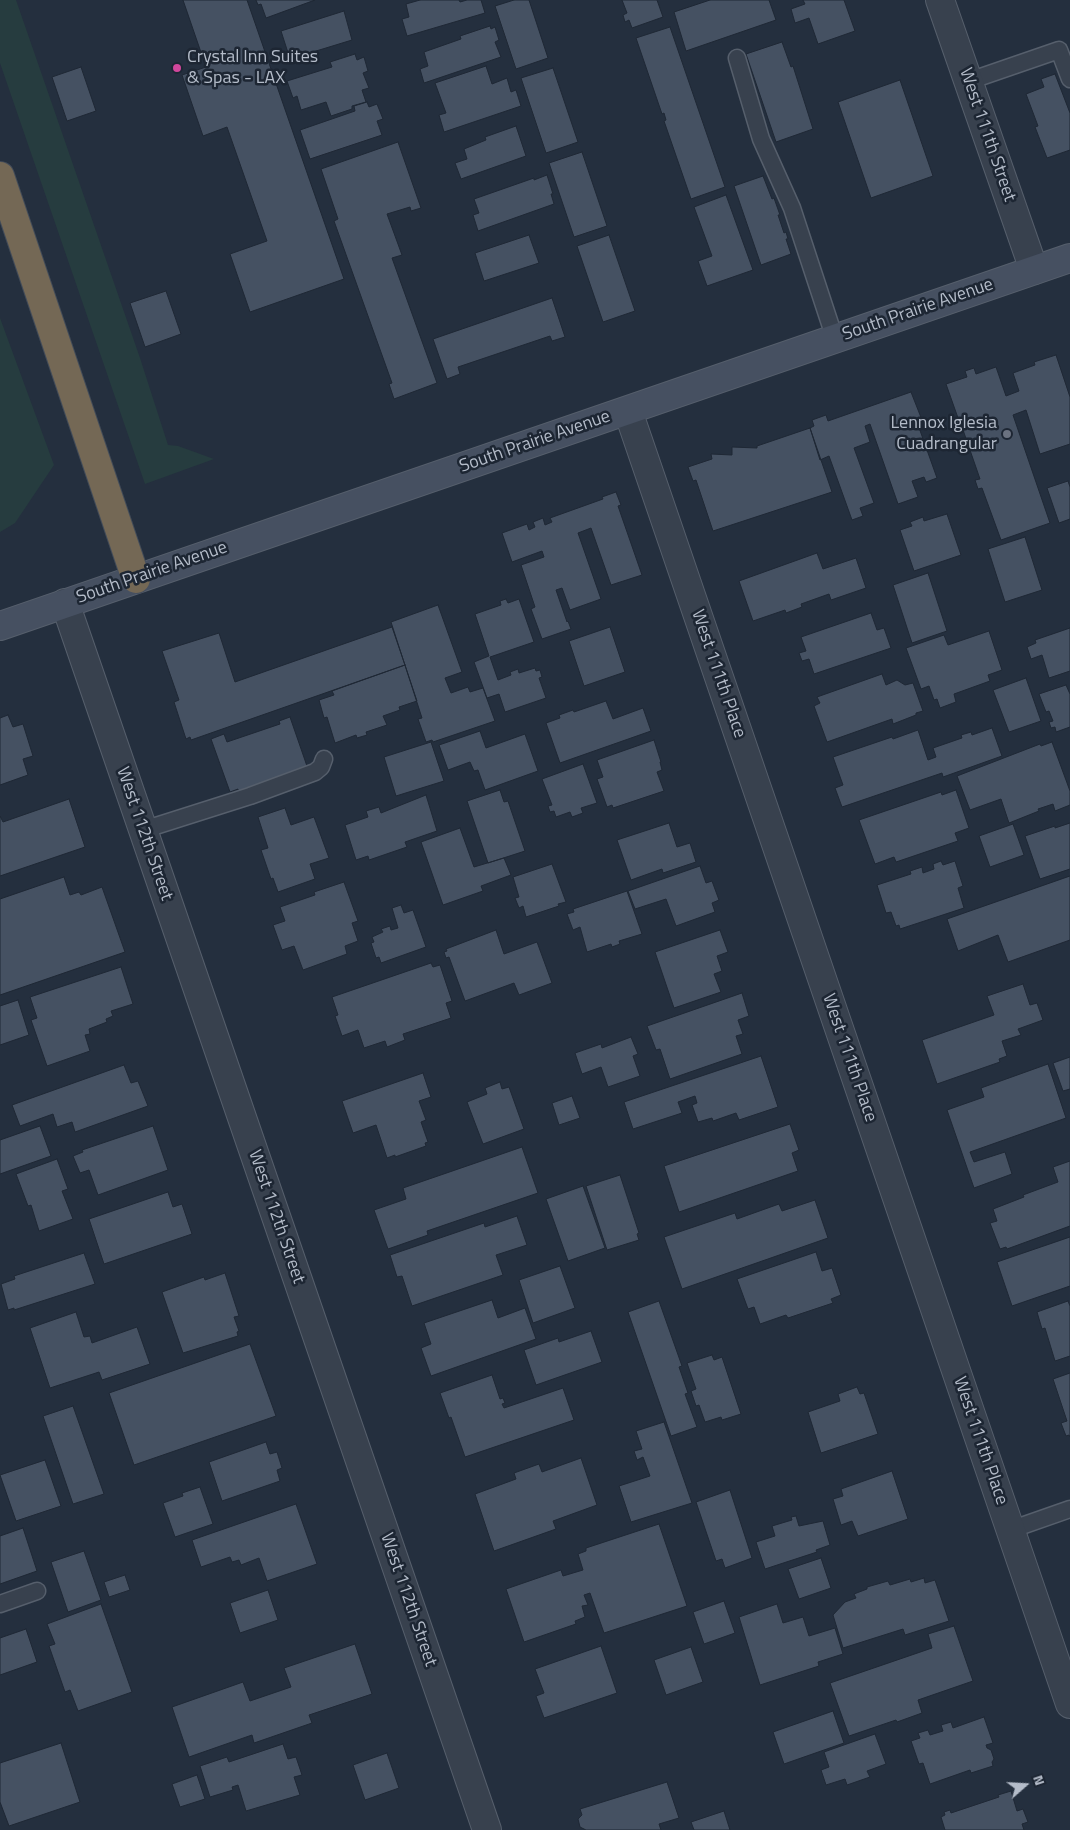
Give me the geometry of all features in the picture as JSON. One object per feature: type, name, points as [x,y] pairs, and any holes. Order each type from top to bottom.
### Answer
[{"type":"highway","points":[[0,176],[136,579]]},
{"type":"main road","name":"South Prairie Avenue","points":[[0,626],[1070,258]]},
{"type":"street","name":"West 111th Street","points":[[940,0],[1034,270]]},
{"type":"street","name":"West 111th Place","points":[[628,411],[1070,1704]]},
{"type":"street","name":"West 112th Street","points":[[65,603],[488,1830]]},
{"type":"lane","points":[[969,81],[1060,50],[1070,79]]},
{"type":"lane","points":[[737,58],[761,139],[792,208],[834,339]]},
{"type":"lane","points":[[143,830],[250,796],[315,772],[321,767],[324,759]]},
{"type":"lane","points":[[1010,1530],[1070,1509]]},
{"type":"lane","points":[[0,1604],[38,1591]]},
{"type":"green space","points":[[0,0],[16,0],[140,358],[168,445],[178,446],[214,459],[145,484],[0,63]]},
{"type":"green space","points":[[0,318],[54,465],[15,523],[0,532]]},
{"type":"building","points":[[183,0],[247,0],[344,279],[250,312],[230,254],[267,241],[227,127],[203,136],[182,75],[206,67]]},
{"type":"building","points":[[256,0],[315,0],[266,18],[261,4],[258,5]]},
{"type":"building","points":[[420,0],[459,0],[460,2],[481,0],[485,13],[407,36],[402,19],[409,17],[406,4]]},
{"type":"building","points":[[514,0],[529,0],[548,58],[516,69],[495,6]]},
{"type":"building","points":[[622,0],[657,0],[663,17],[632,28],[629,20],[625,22],[623,15],[627,13]]},
{"type":"building","points":[[710,0],[769,0],[776,20],[686,51],[674,12]]},
{"type":"building","points":[[803,0],[844,0],[855,31],[818,44],[809,18],[795,23],[791,9],[805,4]]},
{"type":"building","points":[[344,11],[352,40],[290,59],[281,31]]},
{"type":"building","points":[[490,26],[491,29],[495,27],[499,40],[495,42],[501,57],[424,83],[420,69],[428,66],[424,52],[461,39],[460,36]]},
{"type":"building","points":[[670,27],[725,187],[691,199],[664,121],[666,120],[664,113],[662,114],[636,38]]},
{"type":"building","points":[[782,42],[791,67],[793,66],[813,129],[776,142],[746,54]]},
{"type":"building","points":[[355,54],[357,60],[364,57],[368,71],[363,73],[369,88],[362,90],[366,102],[331,116],[326,102],[301,110],[297,96],[293,98],[287,81],[332,67],[330,62]]},
{"type":"building","points":[[486,66],[492,84],[507,78],[511,92],[516,90],[521,106],[444,132],[439,115],[446,113],[435,83]]},
{"type":"building","points":[[81,67],[96,111],[67,121],[52,77]]},
{"type":"building","points":[[553,68],[578,142],[546,153],[521,78]]},
{"type":"building","points":[[1055,74],[1070,113],[1070,150],[1047,158],[1035,127],[1038,126],[1026,94],[1044,87],[1041,79]]},
{"type":"building","points":[[900,80],[933,176],[871,198],[838,102]]},
{"type":"building","points":[[367,102],[369,107],[377,104],[383,119],[377,121],[382,135],[310,159],[300,130],[355,111],[354,106]]},
{"type":"building","points":[[516,126],[526,156],[461,179],[455,163],[467,159],[464,149],[486,140],[485,137]]},
{"type":"building","points":[[398,142],[421,208],[411,211],[410,207],[387,214],[402,255],[392,258],[437,383],[394,399],[389,384],[392,383],[334,221],[338,219],[321,169]]},
{"type":"building","points":[[582,152],[607,226],[574,237],[549,163]]},
{"type":"building","points":[[547,175],[554,204],[478,231],[473,215],[479,213],[474,199]]},
{"type":"building","points":[[763,176],[772,199],[774,198],[784,233],[786,232],[788,239],[786,239],[791,254],[761,265],[734,186]]},
{"type":"building","points":[[726,195],[753,270],[707,286],[698,261],[712,256],[694,207]]},
{"type":"building","points":[[529,235],[539,263],[484,281],[475,253]]},
{"type":"building","points":[[609,235],[635,311],[603,322],[577,246]]},
{"type":"building","points":[[166,291],[181,334],[145,347],[130,303]]},
{"type":"building","points":[[552,298],[565,337],[552,341],[550,336],[458,367],[460,374],[447,379],[433,339]]},
{"type":"building","points":[[1056,355],[1070,397],[1070,444],[1040,454],[1026,410],[1013,415],[1050,523],[1001,540],[982,488],[978,489],[975,480],[980,479],[962,427],[956,429],[953,420],[958,418],[946,384],[967,377],[965,371],[974,368],[976,374],[996,367],[1006,396],[1019,391],[1013,373],[1035,365],[1034,362]]},
{"type":"building","points":[[911,392],[922,420],[917,422],[937,478],[926,482],[924,477],[912,481],[918,497],[898,504],[870,424],[865,426],[870,442],[854,448],[874,503],[860,508],[863,516],[852,520],[829,456],[820,460],[810,428],[814,426],[812,420],[826,415],[828,421]]},
{"type":"building","points":[[810,428],[832,492],[713,531],[696,480],[693,481],[688,467],[712,459],[711,454],[732,455],[732,447],[757,448],[757,446]]},
{"type":"building","points":[[1068,481],[1070,487],[1070,519],[1059,523],[1047,488]]},
{"type":"building","points":[[616,492],[621,505],[618,506],[642,575],[611,585],[591,528],[578,533],[601,599],[570,610],[562,588],[556,590],[571,629],[542,639],[531,609],[535,607],[521,565],[544,557],[542,551],[512,562],[502,533],[527,524],[529,530],[535,527],[533,522],[543,518],[545,525],[552,522],[550,518],[603,499],[602,497]]},
{"type":"building","points":[[947,514],[961,555],[914,571],[900,530],[912,526],[910,522],[923,517],[924,521]]},
{"type":"building","points":[[1025,537],[1042,590],[1005,602],[988,549]]},
{"type":"building","points":[[817,553],[823,569],[856,558],[866,588],[831,600],[829,594],[801,604],[802,607],[786,613],[785,610],[753,621],[739,581]]},
{"type":"building","points":[[928,573],[947,631],[912,643],[893,585]]},
{"type":"building","points":[[506,599],[508,603],[519,599],[534,642],[490,657],[498,680],[511,675],[510,672],[518,669],[519,673],[535,668],[536,671],[540,670],[542,677],[539,678],[546,698],[505,712],[499,694],[487,698],[474,662],[489,656],[475,614],[501,605],[500,601]]},
{"type":"building","points":[[438,605],[462,672],[445,678],[451,693],[468,687],[470,692],[483,688],[495,721],[433,742],[432,740],[426,742],[418,719],[422,718],[391,622]]},
{"type":"building","points":[[871,613],[877,630],[884,628],[891,648],[814,674],[809,659],[802,661],[799,653],[806,651],[801,637]]},
{"type":"building","points":[[392,627],[405,665],[191,740],[190,737],[186,739],[174,702],[179,700],[162,651],[219,633],[235,682]]},
{"type":"building","points":[[610,627],[625,672],[584,686],[569,641]]},
{"type":"building","points":[[1070,628],[1070,671],[1049,678],[1042,655],[1031,659],[1027,647],[1036,643],[1035,640]]},
{"type":"building","points":[[989,631],[1002,670],[988,675],[990,681],[954,694],[956,702],[940,708],[937,699],[934,700],[929,686],[921,689],[906,648],[944,635],[948,645]]},
{"type":"building","points":[[405,665],[417,701],[399,707],[400,710],[383,716],[387,725],[366,732],[367,735],[357,738],[356,735],[335,743],[327,717],[324,718],[319,700],[334,695],[332,691]]},
{"type":"building","points":[[882,674],[886,685],[897,680],[905,685],[913,683],[923,711],[893,724],[892,719],[827,742],[814,706],[820,703],[817,697]]},
{"type":"building","points":[[1026,678],[1041,721],[1009,732],[993,690]]},
{"type":"building","points":[[1066,685],[1070,694],[1070,727],[1056,732],[1055,727],[1051,728],[1049,722],[1053,721],[1049,711],[1046,712],[1039,694]]},
{"type":"building","points":[[606,701],[613,719],[643,708],[651,731],[560,763],[546,723],[560,718],[559,715]]},
{"type":"building","points":[[8,715],[13,727],[23,724],[33,756],[23,759],[28,775],[0,785],[0,718]]},
{"type":"building","points":[[290,717],[308,769],[239,793],[238,789],[230,792],[211,739],[224,734],[227,742],[280,724],[279,721]]},
{"type":"building","points":[[992,728],[1002,756],[943,777],[942,773],[842,807],[835,788],[843,785],[833,757],[918,730],[928,760],[936,757],[933,748],[962,738],[961,735],[971,732],[972,735]]},
{"type":"building","points":[[480,731],[486,748],[525,734],[538,771],[485,790],[478,770],[474,771],[470,762],[448,770],[439,745]]},
{"type":"building","points":[[654,740],[662,770],[657,772],[664,791],[613,808],[612,805],[607,807],[597,779],[603,777],[597,760]]},
{"type":"building","points":[[431,742],[444,781],[396,796],[384,757]]},
{"type":"building","points":[[1052,742],[1070,791],[1070,805],[1055,811],[1053,804],[1009,823],[1001,799],[970,810],[957,776],[1040,744],[1041,746]]},
{"type":"building","points":[[583,764],[597,803],[581,808],[583,813],[572,817],[570,812],[556,817],[554,811],[550,812],[548,806],[552,805],[542,779]]},
{"type":"building","points":[[500,790],[504,802],[508,801],[525,851],[488,863],[467,801]]},
{"type":"building","points":[[956,790],[969,828],[955,833],[958,841],[896,862],[894,857],[875,864],[859,820],[941,792],[942,795]]},
{"type":"building","points":[[426,795],[437,831],[405,842],[407,847],[369,860],[368,856],[356,860],[345,825],[368,817],[366,811],[379,807],[381,813]]},
{"type":"building","points":[[69,799],[85,847],[0,876],[0,816],[3,822]]},
{"type":"building","points":[[285,808],[291,825],[314,817],[329,858],[310,864],[315,879],[278,892],[273,878],[271,879],[261,850],[268,848],[258,817]]},
{"type":"building","points":[[669,823],[677,847],[690,843],[696,862],[663,873],[662,869],[631,880],[617,840]]},
{"type":"building","points":[[1070,823],[1070,869],[1040,879],[1025,836]]},
{"type":"building","points":[[1013,824],[1024,855],[990,867],[979,836]]},
{"type":"building","points":[[460,828],[474,867],[504,858],[511,875],[481,886],[483,891],[443,905],[421,842]]},
{"type":"building","points":[[941,861],[943,865],[955,861],[963,886],[958,888],[964,908],[900,929],[899,925],[896,926],[891,912],[886,913],[877,885],[911,874],[910,871],[922,867],[923,873],[934,869],[933,864]]},
{"type":"building","points":[[552,864],[566,902],[526,917],[523,906],[519,908],[515,898],[519,897],[513,877]]},
{"type":"building","points":[[700,866],[706,883],[712,881],[719,900],[712,903],[715,912],[676,926],[666,899],[635,909],[628,891]]},
{"type":"building","points":[[1070,876],[1070,940],[1008,962],[998,935],[958,951],[947,919]]},
{"type":"building","points":[[64,877],[70,895],[79,892],[81,895],[102,887],[125,952],[0,995],[0,899]]},
{"type":"building","points":[[344,882],[358,921],[352,923],[358,941],[345,946],[347,954],[303,970],[294,946],[282,950],[273,925],[285,921],[280,907],[315,895],[314,892]]},
{"type":"building","points":[[627,891],[642,934],[619,941],[620,944],[612,947],[611,944],[587,952],[580,927],[573,930],[567,914],[574,912],[573,909]]},
{"type":"building","points":[[401,905],[404,913],[413,910],[426,947],[381,963],[379,957],[376,958],[371,943],[374,942],[372,937],[383,932],[381,929],[390,926],[391,930],[398,928],[392,908]]},
{"type":"building","points":[[496,930],[504,954],[537,942],[552,983],[519,995],[514,983],[465,1001],[449,957],[446,958],[444,952],[447,951],[446,949]]},
{"type":"building","points":[[720,930],[728,952],[717,956],[722,971],[714,974],[721,992],[674,1008],[655,952]]},
{"type":"building","points":[[431,963],[433,967],[440,965],[452,1001],[446,1003],[451,1018],[403,1034],[405,1040],[387,1047],[385,1041],[364,1048],[358,1030],[342,1036],[335,1016],[338,1015],[332,997]]},
{"type":"building","points":[[121,967],[133,1004],[111,1011],[113,1016],[106,1019],[107,1022],[89,1029],[90,1034],[85,1035],[90,1051],[47,1066],[31,1020],[37,1018],[30,997]]},
{"type":"building","points":[[1023,984],[1030,1005],[1037,1003],[1043,1020],[1018,1029],[1021,1035],[1002,1041],[1007,1056],[999,1059],[1000,1062],[937,1084],[922,1040],[994,1015],[987,996]]},
{"type":"building","points":[[742,993],[749,1016],[738,1020],[743,1034],[736,1036],[742,1054],[670,1079],[660,1049],[656,1050],[647,1026]]},
{"type":"building","points":[[18,1000],[29,1035],[0,1045],[0,1006]]},
{"type":"building","points":[[631,1037],[638,1054],[633,1056],[640,1076],[608,1087],[601,1067],[582,1074],[575,1053],[601,1044],[602,1048]]},
{"type":"building","points":[[761,1056],[778,1107],[739,1120],[736,1113],[713,1121],[712,1118],[698,1122],[692,1105],[697,1103],[695,1096],[678,1102],[682,1113],[633,1129],[624,1102]]},
{"type":"building","points":[[1070,1057],[1070,1089],[1063,1091],[1053,1063]]},
{"type":"building","points":[[1048,1064],[1066,1118],[970,1152],[974,1162],[1005,1152],[1012,1174],[974,1188],[947,1110],[984,1097],[981,1088]]},
{"type":"building","points":[[124,1065],[131,1083],[138,1081],[148,1106],[75,1132],[72,1122],[57,1127],[53,1114],[20,1126],[12,1105]]},
{"type":"building","points":[[423,1073],[431,1097],[419,1101],[426,1120],[421,1122],[428,1142],[425,1143],[426,1146],[387,1158],[376,1125],[353,1133],[342,1101]]},
{"type":"building","points":[[500,1082],[502,1089],[509,1087],[524,1129],[483,1144],[467,1102],[487,1094],[485,1088]]},
{"type":"building","points":[[572,1096],[580,1118],[559,1125],[552,1103]]},
{"type":"building","points":[[790,1124],[799,1150],[792,1153],[798,1171],[679,1212],[664,1166]]},
{"type":"building","points":[[40,1126],[51,1156],[0,1174],[0,1140]]},
{"type":"building","points":[[153,1126],[168,1170],[98,1195],[89,1170],[80,1173],[73,1156],[83,1152],[82,1150]]},
{"type":"building","points":[[522,1147],[538,1193],[427,1231],[428,1235],[388,1249],[374,1210],[406,1199],[403,1188]]},
{"type":"building","points":[[57,1159],[68,1189],[62,1191],[73,1219],[39,1231],[31,1205],[28,1206],[16,1174]]},
{"type":"building","points":[[1070,1161],[1070,1226],[1007,1249],[1006,1247],[1000,1249],[990,1223],[997,1221],[993,1209],[1058,1182],[1053,1167]]},
{"type":"building","points":[[620,1175],[639,1233],[637,1234],[639,1240],[607,1250],[586,1186]]},
{"type":"building","points":[[583,1186],[605,1248],[568,1261],[546,1199]]},
{"type":"building","points":[[168,1192],[173,1207],[182,1204],[192,1234],[104,1264],[89,1219]]},
{"type":"building","points":[[815,1200],[828,1238],[682,1289],[664,1237],[735,1213],[737,1219],[779,1204],[782,1211]]},
{"type":"building","points":[[517,1216],[527,1245],[496,1255],[503,1275],[412,1306],[402,1276],[397,1277],[390,1255],[484,1223],[485,1227]]},
{"type":"building","points":[[1070,1237],[1070,1286],[1012,1306],[997,1262]]},
{"type":"building","points":[[816,1252],[822,1271],[832,1268],[841,1295],[831,1299],[833,1303],[788,1318],[786,1315],[760,1324],[754,1307],[748,1309],[737,1279]]},
{"type":"building","points":[[84,1253],[95,1284],[14,1310],[14,1308],[8,1310],[1,1284],[15,1279],[14,1276]]},
{"type":"building","points":[[560,1266],[575,1308],[533,1323],[519,1280]]},
{"type":"building","points":[[225,1273],[239,1316],[234,1317],[239,1331],[237,1332],[238,1336],[183,1353],[162,1292],[204,1277],[205,1280]]},
{"type":"building","points":[[492,1300],[498,1318],[525,1308],[536,1339],[431,1376],[421,1348],[431,1344],[424,1323]]},
{"type":"building","points":[[659,1301],[682,1366],[679,1367],[688,1393],[685,1394],[697,1427],[671,1436],[628,1312]]},
{"type":"building","points":[[1068,1301],[1070,1306],[1070,1356],[1055,1361],[1045,1328],[1042,1329],[1037,1312]]},
{"type":"building","points":[[76,1312],[84,1337],[90,1336],[92,1343],[137,1327],[150,1364],[102,1380],[99,1372],[50,1388],[30,1328]]},
{"type":"building","points":[[591,1331],[602,1362],[536,1385],[524,1350],[558,1338],[559,1342]]},
{"type":"building","points":[[250,1344],[276,1416],[134,1465],[109,1393]]},
{"type":"building","points":[[712,1355],[714,1360],[722,1357],[741,1414],[722,1420],[721,1417],[705,1422],[699,1405],[696,1406],[691,1391],[696,1389],[687,1363]]},
{"type":"building","points":[[1070,1373],[1070,1437],[1069,1435],[1066,1436],[1061,1423],[1067,1421],[1053,1379]]},
{"type":"building","points":[[492,1375],[500,1399],[503,1398],[505,1403],[502,1404],[504,1408],[563,1388],[574,1420],[465,1457],[451,1417],[449,1418],[440,1393]]},
{"type":"building","points":[[857,1387],[860,1394],[864,1393],[878,1434],[821,1453],[808,1412],[840,1401],[838,1394]]},
{"type":"building","points":[[73,1406],[104,1494],[73,1504],[43,1416]]},
{"type":"building","points":[[664,1422],[692,1503],[631,1522],[619,1486],[650,1476],[643,1457],[637,1460],[634,1451],[642,1449],[636,1431]]},
{"type":"building","points":[[266,1442],[270,1454],[277,1452],[282,1468],[277,1470],[280,1481],[222,1501],[209,1462]]},
{"type":"building","points":[[581,1458],[597,1505],[553,1521],[556,1529],[494,1551],[475,1494],[516,1479],[514,1473],[539,1464],[542,1472]]},
{"type":"building","points":[[45,1460],[61,1506],[16,1521],[0,1475]]},
{"type":"building","points":[[892,1471],[908,1519],[858,1536],[852,1521],[841,1525],[833,1499],[843,1496],[841,1489]]},
{"type":"building","points":[[200,1487],[213,1524],[175,1537],[163,1503],[183,1496],[182,1493]]},
{"type":"building","points":[[730,1490],[752,1558],[725,1568],[722,1559],[716,1561],[696,1502]]},
{"type":"building","points":[[296,1504],[317,1564],[267,1581],[259,1558],[241,1565],[239,1560],[232,1562],[230,1557],[201,1567],[192,1540]]},
{"type":"building","points":[[796,1516],[799,1526],[823,1521],[830,1545],[816,1550],[817,1552],[765,1569],[756,1542],[775,1536],[772,1526],[792,1520],[791,1517]]},
{"type":"building","points":[[659,1524],[687,1606],[604,1633],[590,1593],[584,1595],[588,1605],[582,1606],[585,1617],[575,1621],[576,1624],[524,1642],[506,1589],[561,1570],[563,1576],[583,1570],[578,1554],[586,1551],[586,1548]]},
{"type":"building","points":[[23,1528],[37,1571],[0,1584],[0,1536]]},
{"type":"building","points":[[84,1551],[101,1600],[68,1612],[51,1562]]},
{"type":"building","points":[[821,1558],[831,1588],[799,1599],[788,1569]]},
{"type":"building","points":[[125,1575],[130,1590],[109,1597],[104,1582]]},
{"type":"building","points":[[924,1578],[925,1583],[935,1580],[949,1621],[905,1635],[903,1629],[843,1648],[833,1615],[845,1602],[856,1598],[854,1594],[867,1589],[867,1587],[888,1581],[890,1585],[910,1579],[911,1582]]},
{"type":"building","points":[[268,1590],[278,1620],[240,1633],[230,1603]]},
{"type":"building","points":[[724,1601],[735,1633],[704,1644],[693,1612]]},
{"type":"building","points":[[101,1604],[132,1692],[78,1711],[70,1690],[65,1692],[49,1646],[55,1644],[47,1624]]},
{"type":"building","points":[[777,1604],[783,1623],[803,1617],[809,1636],[835,1628],[843,1654],[818,1662],[819,1666],[760,1685],[739,1617]]},
{"type":"building","points":[[954,1626],[973,1681],[918,1700],[922,1713],[849,1736],[830,1683],[932,1648],[928,1634]]},
{"type":"building","points":[[26,1629],[37,1662],[0,1675],[0,1638]]},
{"type":"building","points":[[355,1644],[372,1694],[309,1715],[312,1723],[254,1743],[252,1735],[189,1757],[172,1707],[243,1682],[250,1701],[291,1687],[284,1668]]},
{"type":"building","points":[[601,1646],[617,1693],[544,1718],[536,1696],[544,1693],[535,1669]]},
{"type":"building","points":[[691,1647],[703,1682],[666,1695],[654,1660]]},
{"type":"building","points":[[833,1711],[844,1743],[784,1764],[773,1732]]},
{"type":"building","points":[[984,1717],[993,1743],[986,1745],[991,1750],[994,1759],[992,1762],[993,1766],[971,1773],[970,1770],[930,1784],[923,1763],[919,1764],[911,1741],[920,1738],[918,1733],[928,1730],[930,1735],[943,1731],[941,1725],[951,1722],[953,1728]]},
{"type":"building","points":[[875,1734],[886,1764],[867,1771],[870,1777],[847,1785],[845,1779],[826,1785],[821,1770],[829,1767],[824,1752]]},
{"type":"building","points":[[61,1743],[80,1802],[9,1826],[0,1802],[0,1763]]},
{"type":"building","points":[[283,1744],[288,1759],[296,1757],[302,1775],[294,1777],[300,1795],[246,1811],[238,1785],[232,1787],[233,1790],[210,1797],[200,1766],[227,1757],[229,1762]]},
{"type":"building","points":[[387,1753],[399,1788],[365,1800],[353,1765]]},
{"type":"building","points":[[197,1775],[205,1799],[180,1807],[172,1784]]},
{"type":"building","points":[[667,1782],[679,1818],[659,1824],[661,1830],[586,1830],[580,1827],[578,1819],[582,1815],[580,1809]]},
{"type":"building","points":[[1011,1791],[1017,1811],[1023,1809],[1028,1822],[1022,1824],[1024,1830],[945,1830],[941,1817],[945,1815],[944,1812],[950,1810],[951,1813],[999,1797],[998,1795]]},
{"type":"building","points":[[724,1811],[730,1830],[694,1830],[691,1822]]},
{"type":"place","name":"Crystal Inn Suites & Spas - LAX","points":[[177,68]]},
{"type":"place","name":"Lennox Iglesia Cuadrangular","points":[[1007,434]]}]
